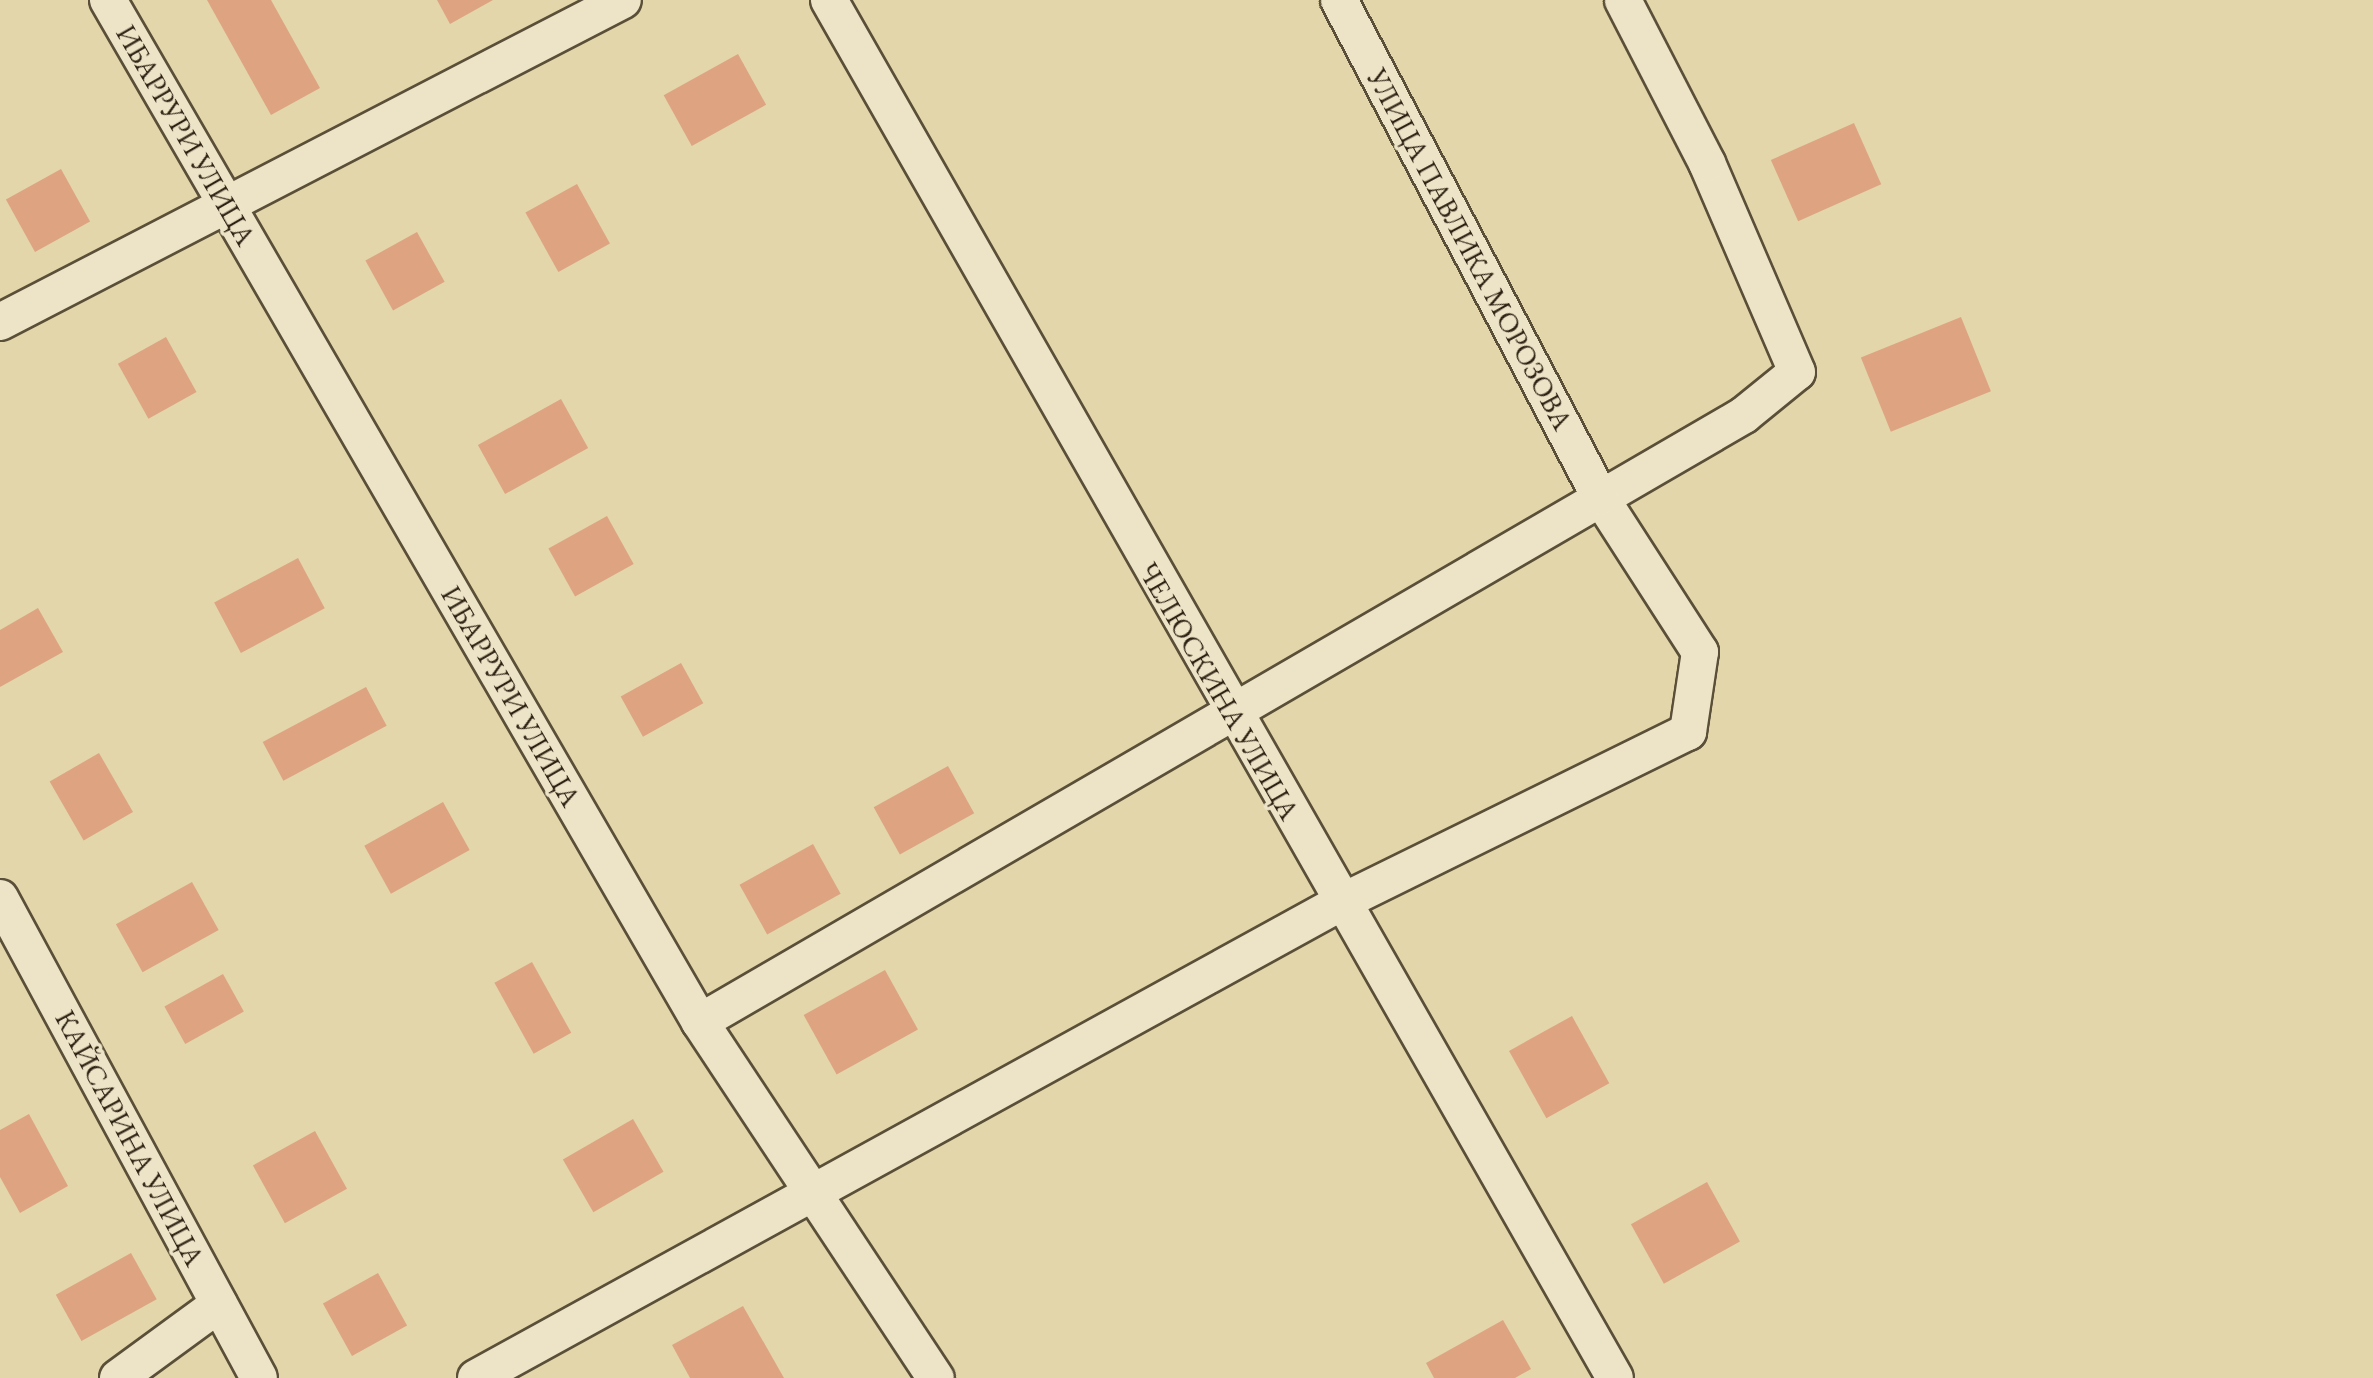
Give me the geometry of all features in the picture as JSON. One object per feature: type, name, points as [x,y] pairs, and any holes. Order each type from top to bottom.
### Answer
[{"type":"street","name":"ИБАРРУРИ УЛИЦА","points":[[108,0],[700,1022],[936,1378]]},
{"type":"street","points":[[0,322],[623,0]]},
{"type":"street","name":"ЧЕЛЮСКИНА УЛИЦА","points":[[829,0],[1232,717],[1615,1378]]},
{"type":"street","name":"УЛИЦА ПАВЛИКА МОРОЗОВА","points":[[1339,0],[1600,497],[1700,652],[1688,732],[1340,903]]},
{"type":"street","points":[[700,1022],[1232,717],[1600,497],[1744,415],[1797,372],[1707,163],[1623,0]]},
{"type":"street","name":"КАЙСАРИНА УЛИЦА","points":[[0,898],[259,1378]]},
{"type":"street","points":[[476,1378],[1340,903]]},
{"type":"street","points":[[118,1378],[219,1304]]},
{"type":"building","points":[[207,0],[271,0],[320,88],[271,115]]},
{"type":"building","points":[[437,0],[493,0],[450,24]]},
{"type":"building","points":[[738,54],[766,105],[692,146],[664,95]]},
{"type":"building","points":[[1854,123],[1881,184],[1798,221],[1771,160]]},
{"type":"building","points":[[61,169],[90,221],[35,252],[6,200]]},
{"type":"building","points":[[577,184],[610,243],[558,272],[525,213]]},
{"type":"building","points":[[417,232],[445,282],[393,310],[365,261]]},
{"type":"building","points":[[1961,317],[1991,391],[1891,432],[1861,357]]},
{"type":"building","points":[[166,337],[197,392],[148,419],[118,364]]},
{"type":"building","points":[[561,399],[588,448],[505,494],[478,445]]},
{"type":"building","points":[[607,516],[634,564],[575,597],[548,548]]},
{"type":"building","points":[[298,558],[325,608],[241,653],[214,603]]},
{"type":"building","points":[[38,608],[63,652],[0,687],[0,630]]},
{"type":"building","points":[[681,663],[703,703],[643,737],[621,696]]},
{"type":"building","points":[[366,687],[387,726],[283,781],[263,742]]},
{"type":"building","points":[[99,753],[133,812],[84,840],[50,782]]},
{"type":"building","points":[[948,766],[974,813],[900,854],[874,807]]},
{"type":"building","points":[[443,802],[470,850],[391,894],[364,846]]},
{"type":"building","points":[[813,844],[841,894],[767,935],[740,885]]},
{"type":"building","points":[[192,882],[219,930],[143,972],[116,924]]},
{"type":"building","points":[[532,962],[571,1033],[534,1054],[494,983]]},
{"type":"building","points":[[885,970],[918,1029],[837,1075],[804,1015]]},
{"type":"building","points":[[223,974],[244,1012],[185,1044],[164,1006]]},
{"type":"building","points":[[1572,1016],[1609,1083],[1546,1118],[1509,1051]]},
{"type":"building","points":[[29,1114],[68,1186],[20,1213],[0,1177],[0,1130]]},
{"type":"building","points":[[633,1119],[664,1172],[593,1212],[563,1160]]},
{"type":"building","points":[[315,1131],[347,1189],[285,1223],[253,1165]]},
{"type":"building","points":[[1707,1182],[1740,1241],[1664,1284],[1631,1224]]},
{"type":"building","points":[[131,1253],[157,1299],[81,1341],[56,1295]]},
{"type":"building","points":[[378,1273],[407,1325],[352,1356],[323,1304]]},
{"type":"building","points":[[743,1306],[784,1378],[690,1378],[672,1345]]},
{"type":"building","points":[[1503,1320],[1531,1369],[1515,1378],[1434,1378],[1426,1363]]}]
